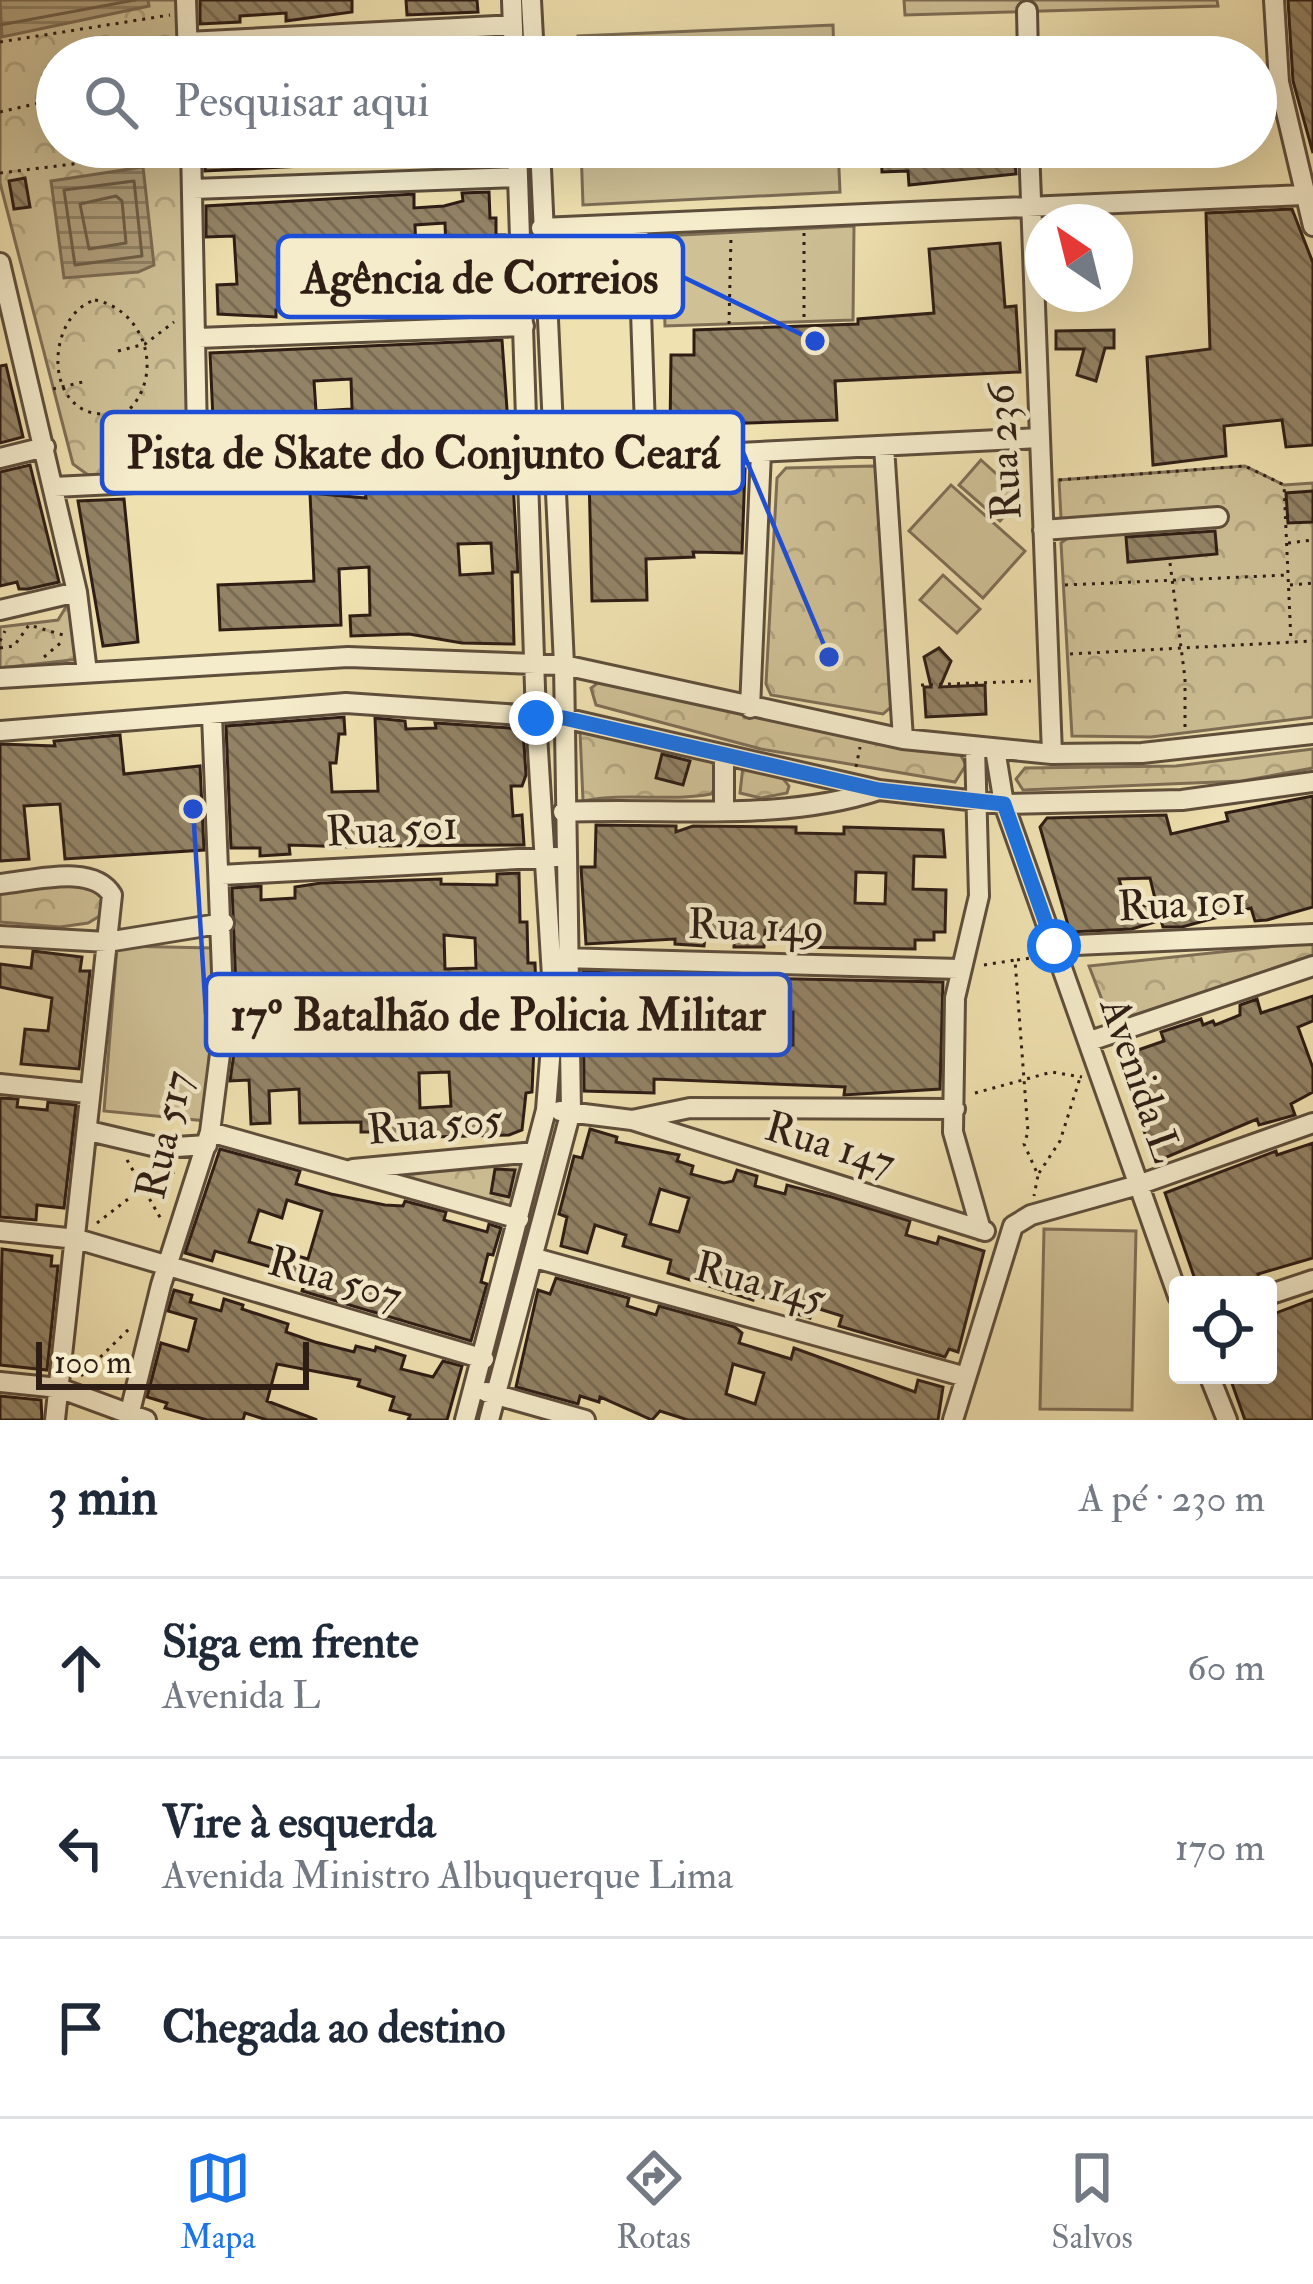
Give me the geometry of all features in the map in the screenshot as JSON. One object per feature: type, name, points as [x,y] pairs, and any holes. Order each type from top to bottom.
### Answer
[{"type":"street","points":[[512,0],[513,36]]},
{"type":"street","points":[[531,0],[533,36]]},
{"type":"street","points":[[1274,0],[1276,36]]},
{"type":"street","points":[[184,6],[187,36]]},
{"type":"street","points":[[1028,11],[1028,36]]},
{"type":"street","points":[[369,36],[512,25]]},
{"type":"street","points":[[1277,49],[1279,82],[1312,219]]},
{"type":"street","points":[[191,168],[198,481]]},
{"type":"street","points":[[518,168],[551,458],[563,665],[557,857]]},
{"type":"street","points":[[489,1420],[571,1111],[557,857],[536,718],[524,326],[541,228],[540,168]]},
{"type":"street","name":"Rua 236","points":[[1029,168],[1029,204]]},
{"type":"street","points":[[193,189],[518,177]]},
{"type":"street","points":[[1113,204],[1303,195]]},
{"type":"street","points":[[541,228],[1025,208]]},
{"type":"street","points":[[638,225],[646,455]]},
{"type":"street","points":[[0,262],[6,309],[77,592],[87,672]]},
{"type":"street","name":"Rua 236","points":[[1034,312],[1052,754]]},
{"type":"street","points":[[198,338],[524,326]]},
{"type":"street","points":[[54,487],[528,465],[551,458],[1039,438]]},
{"type":"street","points":[[884,446],[903,739]]},
{"type":"street","points":[[0,458],[44,447]]},
{"type":"street","points":[[750,708],[761,452]]},
{"type":"street","points":[[1043,530],[1218,517]]},
{"type":"street","points":[[534,553],[556,552]]},
{"type":"street","points":[[0,610],[77,592]]},
{"type":"street","points":[[0,678],[348,657],[563,665],[903,739],[985,748],[1052,754],[1142,753],[1313,734]]},
{"type":"street","points":[[0,730],[346,704],[564,718],[879,790],[1004,804],[1182,800],[1313,782]]},
{"type":"street","name":"Rua 517","points":[[135,1418],[166,1268],[206,1145],[224,1023],[224,923],[212,715]]},
{"type":"street","points":[[981,1230],[954,1147],[959,969],[979,896],[978,800],[985,748]]},
{"type":"street","name":"Avenida L","points":[[985,748],[1051,951],[1090,1041],[1171,1276]]},
{"type":"street","points":[[724,755],[724,808]]},
{"type":"street","points":[[562,812],[784,811],[837,804],[879,790]]},
{"type":"street","name":"Rua 501","points":[[221,875],[557,857]]},
{"type":"street","name":"Rua 517","points":[[0,884],[99,879],[112,895],[56,1420]]},
{"type":"street","points":[[0,935],[107,942],[224,923]]},
{"type":"street","name":"Rua 101","points":[[1051,951],[1313,934]]},
{"type":"street","name":"Rua 149","points":[[561,958],[959,969]]},
{"type":"street","name":"Rua 101","points":[[1090,1041],[1313,966]]},
{"type":"street","points":[[224,1023],[563,1008]]},
{"type":"street","points":[[466,1420],[546,1110],[563,1008]]},
{"type":"street","points":[[0,1084],[88,1093]]},
{"type":"street","name":"Rua 147","points":[[632,1120],[690,1108],[955,1109]]},
{"type":"street","name":"Rua 147","points":[[546,1110],[632,1120],[1006,1240]]},
{"type":"street","points":[[953,1420],[1013,1226],[1031,1215],[1138,1185],[1313,1123]]},
{"type":"street","name":"Rua 505","points":[[88,1131],[161,1148],[206,1145],[343,1170],[519,1219]]},
{"type":"street","name":"Rua 505","points":[[343,1170],[535,1152]]},
{"type":"street","name":"Rua 507","points":[[0,1232],[77,1239],[484,1359]]},
{"type":"street","name":"Rua 145","points":[[535,1258],[966,1377]]},
{"type":"street","points":[[1277,1292],[1313,1280]]},
{"type":"street","points":[[0,1382],[58,1388],[135,1418]]},
{"type":"street","points":[[1210,1384],[1222,1420]]},
{"type":"street","points":[[475,1389],[585,1420]]},
{"type":"path","points":[[0,42],[184,6]]},
{"type":"path","points":[[0,112],[36,103]]},
{"type":"path","points":[[0,173],[42,168]]},
{"type":"path","points":[[803,229],[804,321]]},
{"type":"path","points":[[729,324],[731,232]]},
{"type":"path","points":[[95,299],[116,304],[145,344],[148,378],[139,403],[122,416],[85,410],[67,385],[58,335],[76,306],[95,299]]},
{"type":"path","points":[[118,351],[145,344],[178,319]]},
{"type":"path","points":[[53,389],[87,380]]},
{"type":"path","points":[[1059,480],[1245,466],[1284,485],[1291,642]]},
{"type":"path","points":[[1286,543],[1313,541]]},
{"type":"path","points":[[1170,563],[1182,646],[1185,734]]},
{"type":"path","points":[[1064,585],[1288,575]]},
{"type":"path","points":[[1288,585],[1313,584]]},
{"type":"path","points":[[14,646],[29,625],[68,636],[35,665]]},
{"type":"path","points":[[4,631],[0,644],[14,646],[22,656]]},
{"type":"path","points":[[1068,654],[1313,641]]},
{"type":"path","points":[[913,685],[1035,681]]},
{"type":"path","points":[[856,769],[861,739]]},
{"type":"path","points":[[959,969],[1051,951]]},
{"type":"path","points":[[1015,960],[1028,1132],[1024,1144],[1038,1175]]},
{"type":"path","points":[[974,1093],[1052,1072],[1100,1078]]},
{"type":"path","points":[[1034,1196],[1038,1175],[1060,1142],[1080,1077]]},
{"type":"path","points":[[111,1137],[145,1186],[175,1246]]},
{"type":"path","points":[[77,1239],[206,1145]]},
{"type":"path","points":[[58,1388],[86,1372],[136,1321]]},
{"type":"green space","points":[[0,0],[181,0],[183,36],[36,36],[36,168],[187,168],[189,462],[182,471],[88,475],[73,464],[0,183]]},
{"type":"green space","points":[[904,0],[1217,0],[1218,6],[905,15]]},
{"type":"green space","points":[[833,25],[833,36],[578,36]]},
{"type":"green space","points":[[582,168],[839,168],[840,192],[583,205]]},
{"type":"green space","points":[[854,226],[853,320],[665,326],[662,236]]},
{"type":"green space","points":[[981,460],[1022,497],[1000,521],[959,485]]},
{"type":"green space","points":[[874,466],[881,472],[892,706],[883,714],[771,695],[766,684],[777,478],[786,468]]},
{"type":"green space","points":[[1245,466],[1284,485],[1313,483],[1313,717],[1151,737],[1072,736],[1061,543],[1072,535],[1068,521],[1061,518],[1059,480]]},
{"type":"green space","points":[[951,485],[1025,551],[983,598],[909,531]]},
{"type":"green space","points":[[943,575],[980,609],[957,633],[920,600]]},
{"type":"green space","points":[[66,607],[75,607],[80,659],[0,668],[0,627],[58,620]]},
{"type":"green space","points":[[602,680],[861,739],[949,749],[960,754],[966,765],[955,782],[761,749],[596,705],[591,688]]},
{"type":"green space","points":[[580,731],[712,758],[717,785],[711,794],[695,796],[583,801]]},
{"type":"green space","points":[[1313,749],[1313,768],[1242,781],[1023,790],[1016,779],[1025,768],[1176,766]]},
{"type":"green space","points":[[743,766],[781,776],[789,786],[787,793],[761,798],[740,793]]},
{"type":"green space","points":[[87,877],[109,891],[103,914],[88,923],[60,927],[0,922],[0,884]]},
{"type":"green space","points":[[1313,942],[1313,955],[1111,1023],[1089,966]]},
{"type":"green space","points":[[117,946],[213,948],[207,1121],[104,1111]]},
{"type":"green space","points":[[341,1162],[524,1162],[516,1210]]},
{"type":"green space","points":[[1044,1229],[1136,1231],[1132,1410],[1040,1409]]},
{"type":"water","points":[[0,0],[148,0],[149,6],[2,37]]},
{"type":"water","points":[[143,168],[154,265],[138,272],[64,278],[51,181]]},
{"type":"building","points":[[200,0],[352,0],[352,12],[286,21],[286,13],[240,16],[240,22],[200,24]]},
{"type":"building","points":[[406,0],[477,0],[478,12],[407,15]]},
{"type":"building","points":[[1288,0],[1313,0],[1313,153],[1293,81]]},
{"type":"building","points":[[882,168],[1016,168],[1016,174],[909,185],[908,171],[882,172]]},
{"type":"building","points":[[25,178],[30,207],[14,209],[9,181]]},
{"type":"building","points":[[489,192],[496,235],[505,235],[508,307],[501,307],[501,313],[449,315],[449,304],[389,312],[389,299],[358,300],[358,310],[276,310],[276,317],[218,314],[217,285],[237,284],[234,236],[206,237],[206,206],[414,194],[414,208],[463,201],[462,193]],"holes":[[[445,223],[447,276],[417,277],[415,225]],[[355,238],[356,273],[327,273],[327,240]]]},
{"type":"building","points":[[1292,209],[1313,263],[1313,445],[1286,447],[1282,420],[1224,426],[1226,456],[1153,465],[1147,357],[1210,349],[1206,213]]},
{"type":"building","points":[[1000,243],[1005,307],[1016,306],[1020,372],[835,381],[837,420],[686,425],[686,432],[670,432],[671,355],[694,355],[694,330],[858,324],[858,319],[934,313],[929,249]]},
{"type":"building","points":[[1114,330],[1114,348],[1105,348],[1096,381],[1077,375],[1084,349],[1056,349],[1056,331]]},
{"type":"building","points":[[502,340],[510,451],[364,456],[364,444],[334,446],[335,458],[223,461],[222,442],[214,441],[210,353]],"holes":[[[351,379],[352,409],[316,411],[314,381]]]},
{"type":"building","points":[[6,365],[23,437],[0,443],[0,366]]},
{"type":"building","points":[[30,465],[59,582],[28,589],[19,589],[17,582],[0,586],[0,472]]},
{"type":"building","points":[[745,469],[742,553],[693,552],[694,557],[646,559],[647,600],[592,601],[589,474]]},
{"type":"building","points":[[513,482],[518,572],[512,572],[514,644],[462,643],[409,634],[351,636],[350,616],[370,615],[369,567],[339,569],[341,625],[220,630],[218,585],[314,581],[310,493],[366,498],[365,487]],"holes":[[[491,543],[493,573],[460,575],[458,544]]]},
{"type":"building","points":[[1313,491],[1313,522],[1288,523],[1286,493]]},
{"type":"building","points":[[124,499],[138,642],[103,646],[78,501]]},
{"type":"building","points":[[1215,531],[1217,554],[1128,562],[1126,537]]},
{"type":"building","points":[[939,648],[951,661],[940,687],[985,685],[986,714],[926,717],[924,687],[931,687],[924,657]]},
{"type":"building","points":[[344,717],[345,734],[339,734],[336,763],[330,763],[332,792],[378,791],[375,718],[405,721],[406,729],[436,728],[435,723],[523,729],[526,775],[522,786],[511,786],[513,816],[522,815],[524,845],[380,846],[380,840],[350,842],[351,847],[289,845],[290,854],[260,856],[260,848],[231,848],[226,726]]},
{"type":"building","points":[[120,735],[124,774],[200,766],[204,850],[65,859],[60,804],[24,806],[29,859],[0,861],[0,744],[55,746],[54,741]]},
{"type":"building","points":[[662,754],[690,761],[683,785],[656,778]]},
{"type":"building","points":[[1313,796],[1313,907],[1267,920],[1255,921],[1251,908],[1182,927],[1163,927],[1161,920],[1132,929],[1070,932],[1040,827],[1047,818],[1166,815],[1171,834],[1228,821],[1226,813]],"holes":[[[1150,878],[1156,903],[1128,910],[1119,879]]]},
{"type":"building","points":[[596,825],[676,826],[676,832],[693,826],[796,827],[796,833],[844,834],[844,827],[943,830],[945,857],[914,856],[913,889],[946,890],[945,932],[934,932],[934,940],[915,940],[915,949],[794,947],[794,931],[765,930],[764,947],[734,947],[734,937],[705,937],[704,946],[675,944],[675,939],[586,944],[581,867],[595,867]],"holes":[[[856,872],[886,873],[885,904],[855,903]]]},
{"type":"building","points":[[519,873],[520,922],[527,922],[528,963],[535,963],[536,992],[477,994],[477,987],[428,989],[428,996],[344,1000],[343,985],[306,987],[307,999],[266,997],[265,989],[236,990],[232,888],[261,886],[261,900],[295,898],[295,887],[321,883],[441,879],[441,884],[497,885],[497,874]],"holes":[[[444,935],[475,938],[476,968],[445,969]]]},
{"type":"building","points":[[33,951],[82,957],[80,971],[90,971],[79,1069],[21,1064],[25,1029],[48,1031],[52,998],[0,987],[0,964],[31,968]]},
{"type":"building","points":[[583,972],[673,975],[673,988],[704,988],[704,977],[943,982],[940,1089],[844,1095],[845,1087],[654,1079],[654,1093],[584,1091]],"holes":[[[763,1011],[793,1012],[793,1045],[763,1045]]]},
{"type":"building","points":[[1313,996],[1313,1021],[1298,1027],[1313,1068],[1313,1092],[1291,1104],[1295,1115],[1259,1125],[1257,1119],[1155,1162],[1118,1057],[1164,1041],[1161,1032],[1201,1019],[1203,1025],[1213,1021],[1215,1025],[1240,1015],[1240,1005],[1257,999],[1261,1013]]},
{"type":"building","points":[[535,1023],[532,1092],[526,1093],[522,1130],[509,1135],[392,1138],[391,1132],[361,1132],[361,1122],[300,1123],[299,1089],[269,1091],[270,1123],[251,1124],[249,1080],[230,1081],[236,1039],[279,1037],[280,1046],[328,1042],[328,1034],[387,1030],[388,1039],[395,1039],[447,1029],[448,1040],[478,1039],[477,1025]],"holes":[[[449,1072],[451,1106],[420,1108],[419,1073]]]},
{"type":"building","points":[[0,1098],[18,1099],[17,1107],[47,1110],[48,1102],[76,1105],[64,1208],[37,1205],[36,1220],[0,1217]]},
{"type":"building","points":[[590,1129],[617,1137],[616,1142],[679,1155],[677,1161],[693,1166],[691,1174],[724,1183],[733,1181],[737,1170],[757,1176],[755,1186],[785,1194],[787,1185],[832,1197],[910,1221],[906,1235],[937,1244],[939,1237],[984,1251],[958,1352],[949,1349],[945,1357],[839,1326],[842,1316],[813,1307],[810,1318],[794,1313],[796,1306],[754,1295],[753,1300],[668,1273],[671,1260],[623,1246],[626,1235],[595,1225],[587,1253],[561,1246],[567,1217],[559,1214],[574,1156],[582,1158]],"holes":[[[660,1189],[689,1198],[679,1232],[650,1224]]]},
{"type":"building","points":[[1313,1143],[1313,1258],[1259,1276],[1194,1276],[1165,1193],[1276,1151],[1277,1155]]},
{"type":"building","points":[[220,1149],[300,1171],[296,1184],[331,1194],[385,1205],[403,1206],[405,1201],[446,1212],[444,1220],[487,1232],[489,1224],[501,1228],[493,1255],[488,1254],[481,1282],[487,1284],[471,1341],[302,1291],[306,1277],[215,1251],[212,1261],[185,1253]],"holes":[[[287,1200],[322,1211],[308,1259],[249,1242],[259,1210],[282,1218]]]},
{"type":"building","points":[[495,1169],[515,1170],[509,1197],[491,1193]]},
{"type":"building","points":[[2,1249],[52,1256],[51,1266],[58,1266],[47,1370],[0,1365]]},
{"type":"building","points":[[556,1278],[629,1298],[627,1306],[656,1315],[659,1306],[735,1327],[742,1333],[739,1343],[791,1359],[794,1348],[915,1392],[918,1380],[943,1387],[938,1420],[688,1420],[660,1411],[652,1420],[600,1397],[599,1402],[580,1396],[578,1404],[516,1387],[538,1290],[550,1294]],"holes":[[[733,1364],[764,1373],[755,1404],[726,1394]]]},
{"type":"building","points":[[174,1290],[192,1295],[190,1302],[221,1311],[224,1299],[243,1305],[242,1309],[288,1324],[286,1332],[315,1342],[354,1352],[356,1346],[375,1351],[376,1347],[405,1356],[401,1369],[433,1377],[443,1361],[462,1366],[447,1420],[408,1420],[410,1415],[390,1410],[394,1397],[358,1386],[360,1380],[277,1364],[267,1401],[317,1420],[267,1420],[245,1413],[243,1420],[207,1420],[165,1408],[167,1403],[147,1397],[161,1343],[188,1351],[196,1319],[168,1311]]},
{"type":"building","points":[[1313,1299],[1313,1420],[1245,1420],[1232,1384],[1277,1384],[1277,1313]]},
{"type":"building","points":[[0,1396],[41,1400],[42,1420],[0,1420]]},
{"type":"place","name":"Agência de Correios","points":[[815,341]]},
{"type":"place","name":"Pista de Skate do Conjunto Ceará","points":[[829,657]]},
{"type":"place","name":"17º Batalhão de Policia Militar","points":[[193,809]]},
{"type":"route","points":[[536,718],[564,718],[879,790],[1004,804],[1054,946]]}]
